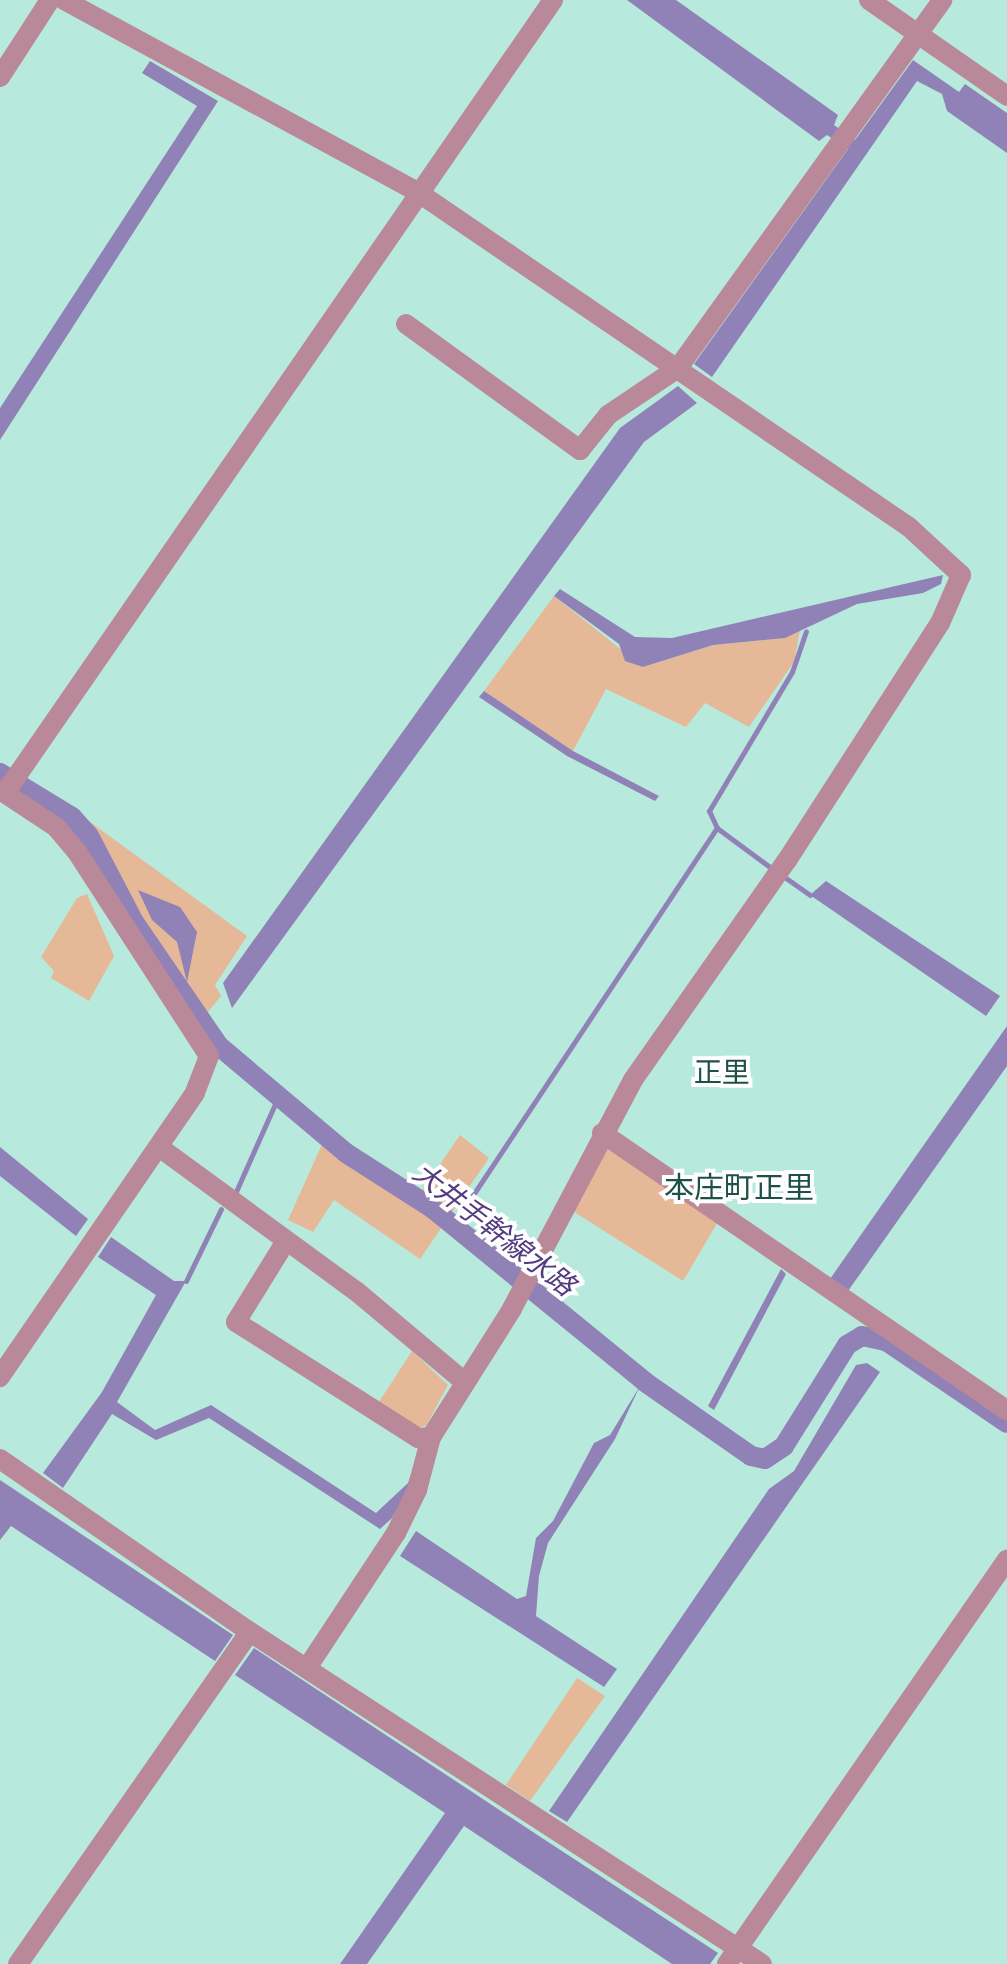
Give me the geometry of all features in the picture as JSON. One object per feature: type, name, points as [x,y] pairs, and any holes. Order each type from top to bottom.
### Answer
[{"type":"street","points":[[0,77],[50,0]]},
{"type":"street","points":[[64,0],[94,8],[166,56],[419,193],[908,527],[961,574],[940,623],[602,1133],[525,1282],[462,1380],[431,1437],[418,1490],[396,1533],[307,1668]]},
{"type":"street","points":[[0,1377],[196,1093],[209,1056],[77,852],[56,827],[7,786],[554,0]]},
{"type":"street","points":[[869,0],[1007,96]]},
{"type":"street","points":[[406,324],[580,450],[608,415],[678,368],[942,0]]},
{"type":"street","points":[[602,1133],[875,1325],[1007,1410]]},
{"type":"street","points":[[159,1147],[462,1380]]},
{"type":"street","points":[[286,1241],[236,1322],[418,1438],[431,1437]]},
{"type":"street","points":[[871,1349],[875,1325]]},
{"type":"street","points":[[0,1459],[732,1956],[762,1964]]},
{"type":"street","points":[[732,1956],[1007,1560]]},
{"type":"street","points":[[18,1964],[250,1632]]},
{"type":"shaded area","points":[[627,0],[676,0],[838,115],[834,125],[855,140],[913,60],[959,92],[965,84],[1007,113],[1007,153],[947,111],[942,94],[917,81],[712,377],[694,364],[848,149],[827,135],[819,141]]},
{"type":"shaded area","points":[[150,61],[218,101],[0,440],[0,408],[197,106],[142,73]]},
{"type":"shaded area","points":[[678,386],[697,403],[644,442],[232,1008],[223,983],[620,428]]},
{"type":"shaded area","points":[[943,575],[941,584],[923,593],[857,604],[785,638],[713,645],[643,667],[625,661],[619,644],[554,596],[560,589],[635,637],[672,638]]},
{"type":"shaded area","points":[[554,596],[643,667],[713,645],[784,638],[801,625],[794,662],[749,727],[705,703],[686,727],[606,689],[573,751],[484,691]]},
{"type":"shaded area","points":[[484,691],[573,751],[659,796],[655,801],[567,756],[479,697]]},
{"type":"shaded area","points":[[86,819],[247,936],[215,985],[221,996],[202,1019]]},
{"type":"shaded area","points":[[826,881],[1000,996],[986,1016],[810,895]]},
{"type":"shaded area","points":[[138,890],[180,907],[197,932],[187,982],[177,942],[152,920]]},
{"type":"shaded area","points":[[87,894],[114,956],[89,1001],[51,978],[54,971],[41,957],[77,898]]},
{"type":"shaded area","points":[[1007,1026],[1007,1066],[848,1291],[830,1279]]},
{"type":"shaded area","points":[[460,1135],[489,1158],[420,1259],[334,1200],[313,1232],[288,1220],[324,1140],[413,1204]]},
{"type":"shaded area","points":[[605,1140],[719,1220],[683,1281],[571,1210]]},
{"type":"shaded area","points":[[0,1147],[88,1219],[76,1236],[0,1176]]},
{"type":"shaded area","points":[[111,1237],[174,1281],[186,1281],[117,1402],[155,1430],[211,1405],[376,1513],[408,1483],[418,1455],[414,1479],[392,1518],[380,1529],[209,1418],[156,1440],[112,1414],[63,1488],[43,1473],[102,1392],[156,1295],[98,1257]]},
{"type":"shaded area","points":[[781,1269],[786,1274],[714,1410],[708,1406]]},
{"type":"shaded area","points":[[412,1351],[448,1385],[426,1426],[414,1428],[377,1405]]},
{"type":"shaded area","points":[[867,1363],[880,1372],[567,1822],[549,1811],[769,1489],[794,1471],[856,1365]]},
{"type":"shaded area","points":[[640,1386],[615,1439],[548,1543],[539,1576],[536,1616],[617,1669],[604,1687],[400,1556],[416,1531],[517,1599],[526,1596],[536,1538],[553,1521],[594,1443],[610,1435]]},
{"type":"shaded area","points":[[0,1480],[233,1635],[215,1661],[11,1526],[0,1540]]},
{"type":"shaded area","points":[[254,1648],[718,1953],[710,1964],[672,1964],[464,1826],[367,1964],[340,1964],[445,1813],[235,1675]]},
{"type":"shaded area","points":[[577,1678],[605,1696],[530,1801],[506,1785]]},
{"type":"waterway","points":[[453,1225],[717,828],[709,811],[792,672],[806,631]]},
{"type":"waterway","name":"大井手幹線水路","points":[[0,773],[72,817],[89,836],[134,922],[219,1046],[346,1153],[432,1208],[645,1382],[751,1456],[765,1459],[784,1446],[847,1345],[862,1336],[886,1341],[1007,1423]]},
{"type":"waterway","points":[[717,828],[774,870]]},
{"type":"waterway","points":[[783,876],[810,895]]},
{"type":"waterway","points":[[234,1196],[275,1104]]},
{"type":"waterway","points":[[186,1281],[221,1209]]},
{"type":"district","name":"正里","points":[[722,1071]]},
{"type":"district","name":"本庄町正里","points":[[739,1186]]}]
